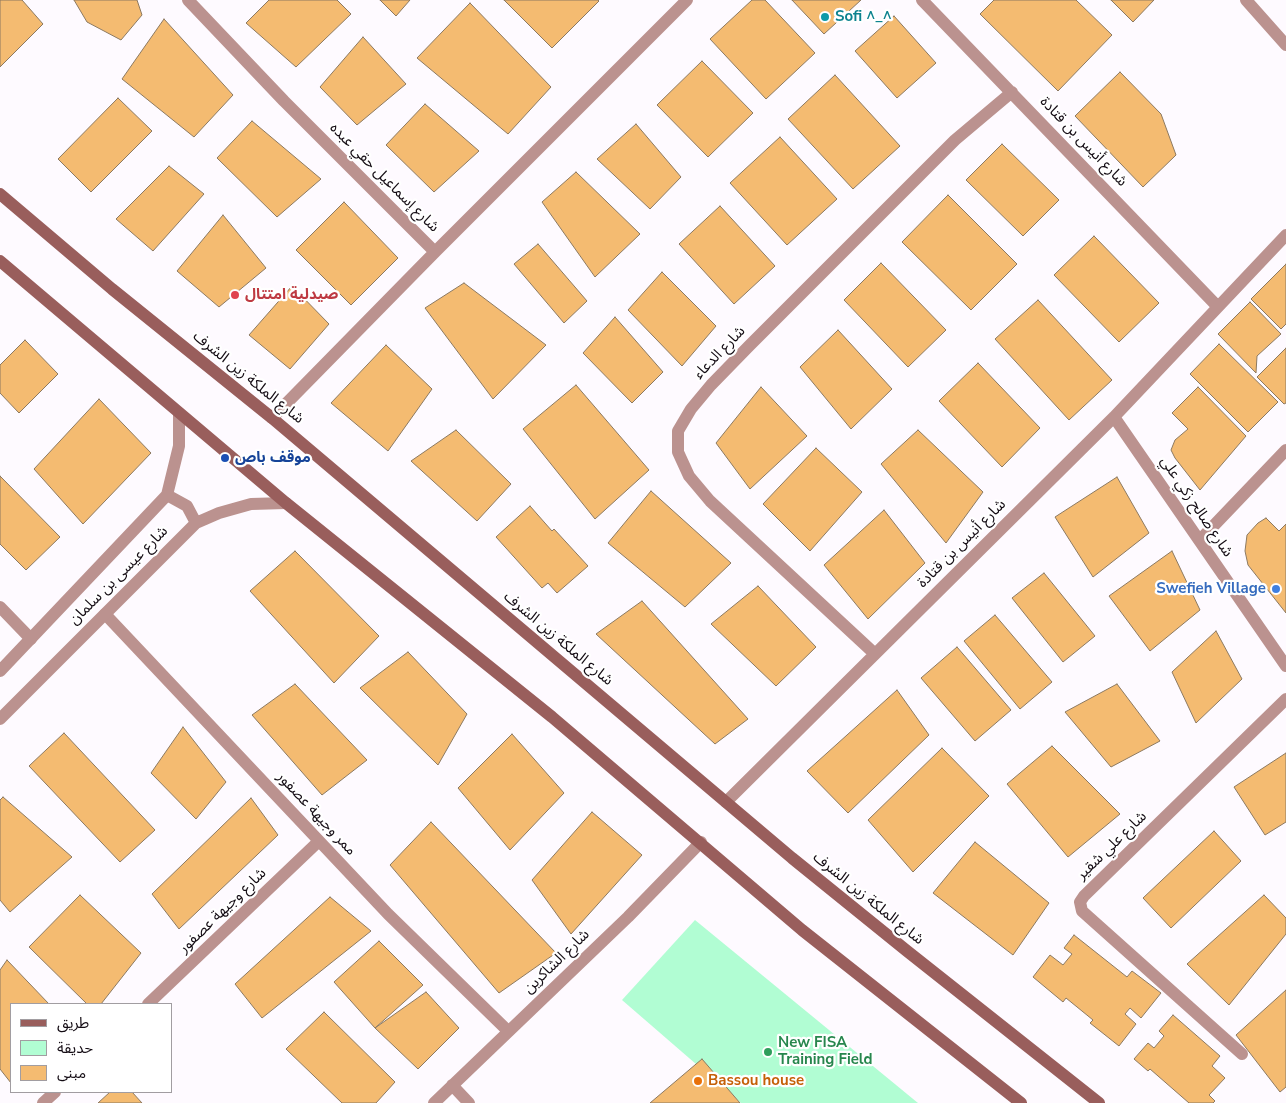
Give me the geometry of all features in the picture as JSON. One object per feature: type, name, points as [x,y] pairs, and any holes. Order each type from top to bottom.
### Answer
[{"type":"main road","name":"شارع الملكة زين الشرف","points":[[0,194],[112,289],[272,418],[864,917],[1099,1103]]},
{"type":"main road","points":[[0,261],[286,503],[552,717],[802,930],[1021,1103]]},
{"type":"street","name":"شارع إسماعيل حقي عبده","points":[[196,2],[284,101],[435,252],[687,0]]},
{"type":"street","name":"شارع أنيس بن قتادة","points":[[922,0],[1218,307]]},
{"type":"street","points":[[1246,0],[1286,45]]},
{"type":"street","name":"شارع الدعاء","points":[[874,654],[710,501],[689,476],[678,452],[678,431],[691,409],[748,346],[955,140],[1012,92]]},
{"type":"street","name":"شارع أنيس بن قتادة","points":[[726,802],[1114,416],[1286,235]]},
{"type":"street","points":[[272,418],[435,252]]},
{"type":"street","name":"شارع عيسى بن سلمان","points":[[0,671],[167,495],[179,446],[180,413]]},
{"type":"street","name":"شارع صالح زكي علي","points":[[1114,416],[1286,666]]},
{"type":"street","points":[[1200,540],[1286,450]]},
{"type":"street","points":[[167,495],[187,506],[196,523]]},
{"type":"street","name":"شارع عيسى بن سلمان","points":[[0,719],[196,523],[220,513],[251,504],[286,503]]},
{"type":"street","points":[[0,607],[31,639]]},
{"type":"street","name":"ممر وجيهة عصفور","points":[[105,614],[388,914],[508,1031]]},
{"type":"street","name":"شارع علي شقير","points":[[1242,1054],[1082,911],[1080,902],[1286,699]]},
{"type":"street","name":"شارع وجيهة عصفور","points":[[149,1003],[319,842]]},
{"type":"street","name":"شارع الشاكرين","points":[[434,1103],[628,916],[701,842]]},
{"type":"street","points":[[452,1085],[470,1103]]},
{"type":"street","points":[[43,1103],[54,1093]]},
{"type":"green space","name":"New FISA Training Field","points":[[695,920],[918,1103],[741,1103],[622,1000]]},
{"type":"building","points":[[0,0],[22,0],[43,24],[0,67]]},
{"type":"building","points":[[74,0],[137,0],[142,15],[121,40],[87,22]]},
{"type":"building","points":[[269,0],[337,0],[351,14],[296,67],[246,23]]},
{"type":"building","points":[[380,0],[410,0],[396,16]]},
{"type":"building","points":[[504,0],[598,0],[599,1],[552,48]]},
{"type":"building","points":[[752,0],[765,0],[815,53],[766,99],[710,39]]},
{"type":"building","name":"Sofi ^_^","points":[[792,0],[861,0],[824,34]]},
{"type":"building","points":[[994,0],[1076,0],[1112,35],[1058,91],[980,14]]},
{"type":"building","points":[[1111,0],[1154,0],[1133,22]]},
{"type":"building","points":[[470,3],[551,87],[508,134],[417,58]]},
{"type":"building","points":[[894,16],[936,63],[897,98],[855,51]]},
{"type":"building","points":[[164,19],[233,95],[194,137],[122,79]]},
{"type":"building","points":[[363,37],[406,84],[357,125],[320,87]]},
{"type":"building","points":[[702,61],[753,113],[708,157],[657,105]]},
{"type":"building","points":[[1120,72],[1161,114],[1176,155],[1143,187],[1075,116]]},
{"type":"building","points":[[835,75],[900,146],[853,189],[788,119]]},
{"type":"building","points":[[118,98],[152,131],[91,192],[58,159]]},
{"type":"building","points":[[425,104],[479,151],[434,192],[386,145]]},
{"type":"building","points":[[252,121],[321,179],[277,217],[217,158]]},
{"type":"building","points":[[636,124],[681,177],[650,209],[597,159]]},
{"type":"building","points":[[780,137],[837,199],[787,245],[730,183]]},
{"type":"building","points":[[1002,144],[1059,200],[1023,236],[966,180]]},
{"type":"building","points":[[169,166],[204,194],[153,251],[116,219]]},
{"type":"building","points":[[576,172],[640,234],[595,277],[542,202]]},
{"type":"building","points":[[948,195],[1017,264],[971,310],[902,242]]},
{"type":"building","points":[[344,202],[398,258],[351,305],[296,250]]},
{"type":"building","points":[[720,206],[775,266],[734,304],[679,244]]},
{"type":"building","points":[[223,215],[266,268],[219,307],[177,271]]},
{"type":"building","points":[[1094,236],[1159,303],[1119,342],[1054,275]]},
{"type":"building","points":[[538,244],[587,301],[564,323],[514,264]]},
{"type":"building","points":[[881,263],[946,330],[908,367],[844,300]]},
{"type":"building","points":[[1286,264],[1286,324],[1281,329],[1251,299]]},
{"type":"building","points":[[662,272],[716,326],[682,366],[628,310]]},
{"type":"building","points":[[464,283],[546,345],[493,399],[425,308]]},
{"type":"building","points":[[292,286],[329,324],[290,369],[249,335]]},
{"type":"building","points":[[1038,300],[1112,380],[1069,420],[995,339]]},
{"type":"building","points":[[1250,302],[1281,334],[1257,356],[1256,373],[1218,334]]},
{"type":"building","points":[[615,317],[663,372],[632,403],[583,353]]},
{"type":"building","points":[[838,330],[892,389],[851,429],[800,367]]},
{"type":"building","points":[[25,340],[58,374],[19,413],[0,393],[0,365]]},
{"type":"building","points":[[1219,344],[1278,402],[1248,432],[1190,374]]},
{"type":"building","points":[[386,345],[432,389],[388,451],[331,403]]},
{"type":"building","points":[[1286,348],[1286,403],[1284,404],[1257,377]]},
{"type":"building","points":[[978,363],[1040,428],[1002,467],[939,401]]},
{"type":"building","points":[[576,385],[649,470],[595,519],[523,429]]},
{"type":"building","points":[[761,387],[807,436],[750,489],[716,443]]},
{"type":"building","points":[[1198,387],[1246,436],[1200,490],[1171,450],[1175,440],[1188,429],[1172,413]]},
{"type":"building","points":[[99,399],[151,453],[83,524],[34,469]]},
{"type":"building","points":[[456,430],[511,484],[477,521],[411,461]]},
{"type":"building","points":[[918,430],[983,492],[946,543],[881,464]]},
{"type":"building","points":[[816,448],[862,492],[810,551],[763,504]]},
{"type":"building","points":[[0,476],[60,537],[26,570],[0,544]]},
{"type":"building","points":[[1117,477],[1149,533],[1093,577],[1055,517]]},
{"type":"building","points":[[651,491],[731,563],[685,607],[608,543]]},
{"type":"building","points":[[530,506],[552,531],[554,529],[588,566],[557,593],[548,583],[542,588],[496,537]]},
{"type":"building","points":[[884,510],[925,563],[868,619],[824,565]]},
{"type":"building","name":"Swefieh Village","points":[[1266,518],[1279,531],[1286,524],[1286,613],[1248,565],[1245,551],[1247,535],[1258,523]]},
{"type":"building","points":[[295,551],[379,636],[334,683],[250,591]]},
{"type":"building","points":[[1172,551],[1200,610],[1150,651],[1109,596]]},
{"type":"building","points":[[1044,573],[1095,636],[1063,662],[1012,598]]},
{"type":"building","points":[[758,586],[816,647],[776,686],[711,624]]},
{"type":"building","points":[[642,601],[748,719],[715,744],[596,634]]},
{"type":"building","points":[[995,615],[1052,682],[1020,709],[964,641]]},
{"type":"building","points":[[1216,631],[1242,679],[1196,723],[1172,672]]},
{"type":"building","points":[[957,647],[1011,710],[975,741],[921,678]]},
{"type":"building","points":[[408,652],[467,714],[438,765],[360,688]]},
{"type":"building","points":[[295,684],[367,760],[322,795],[252,715]]},
{"type":"building","points":[[1117,684],[1160,741],[1111,767],[1065,712]]},
{"type":"building","points":[[897,690],[929,735],[848,813],[807,771]]},
{"type":"building","points":[[183,727],[226,782],[196,819],[151,773]]},
{"type":"building","points":[[64,733],[155,830],[120,862],[29,766]]},
{"type":"building","points":[[512,734],[564,793],[510,850],[458,788]]},
{"type":"building","points":[[1052,746],[1120,814],[1068,857],[1007,784]]},
{"type":"building","points":[[942,748],[989,796],[913,872],[868,820]]},
{"type":"building","points":[[1286,753],[1286,822],[1265,835],[1234,787]]},
{"type":"building","points":[[3,797],[72,857],[10,912],[0,900],[0,800]]},
{"type":"building","points":[[251,798],[278,835],[179,929],[152,894]]},
{"type":"building","points":[[592,812],[642,855],[571,934],[532,880]]},
{"type":"building","points":[[431,822],[556,953],[499,993],[390,865]]},
{"type":"building","points":[[1214,831],[1241,861],[1171,928],[1143,898]]},
{"type":"building","points":[[975,842],[1049,903],[1013,955],[933,893]]},
{"type":"building","points":[[80,895],[141,953],[102,1003],[86,1003],[29,947]]},
{"type":"building","points":[[1264,895],[1286,918],[1286,934],[1229,1005],[1187,964]]},
{"type":"building","points":[[330,897],[371,931],[262,1018],[235,984]]},
{"type":"building","points":[[1074,935],[1127,977],[1132,971],[1161,993],[1141,1018],[1130,1008],[1125,1014],[1136,1024],[1119,1046],[1090,1023],[1093,1020],[1066,998],[1063,1002],[1033,977],[1050,955],[1063,965],[1072,954],[1064,948]]},
{"type":"building","points":[[379,941],[423,985],[375,1028],[334,982]]},
{"type":"building","points":[[7,960],[48,1003],[10,1003],[10,1082],[0,1069],[0,970]]},
{"type":"building","points":[[1286,990],[1286,1087],[1280,1092],[1236,1035]]},
{"type":"building","points":[[426,992],[459,1028],[418,1069],[375,1028]]},
{"type":"building","points":[[324,1012],[395,1082],[376,1103],[342,1103],[286,1049]]},
{"type":"building","points":[[1173,1015],[1220,1056],[1212,1066],[1225,1078],[1209,1095],[1215,1101],[1213,1103],[1189,1103],[1150,1069],[1148,1071],[1134,1059],[1148,1043],[1154,1048],[1164,1036],[1159,1031]]},
{"type":"building","name":"Bassou house","points":[[702,1059],[740,1103],[650,1103]]},
{"type":"building","points":[[109,1093],[133,1093],[142,1103],[98,1103]]},
{"type":"place","name":"Sofi ^_^","points":[[825,17]]},
{"type":"place","name":"صيدلية امتتال","points":[[235,295]]},
{"type":"place","name":"موقف باص","points":[[225,458]]},
{"type":"place","name":"Swefieh Village","points":[[1276,589]]},
{"type":"place","name":"New FISA Training Field","points":[[768,1052]]},
{"type":"place","name":"Bassou house","points":[[698,1081]]}]
